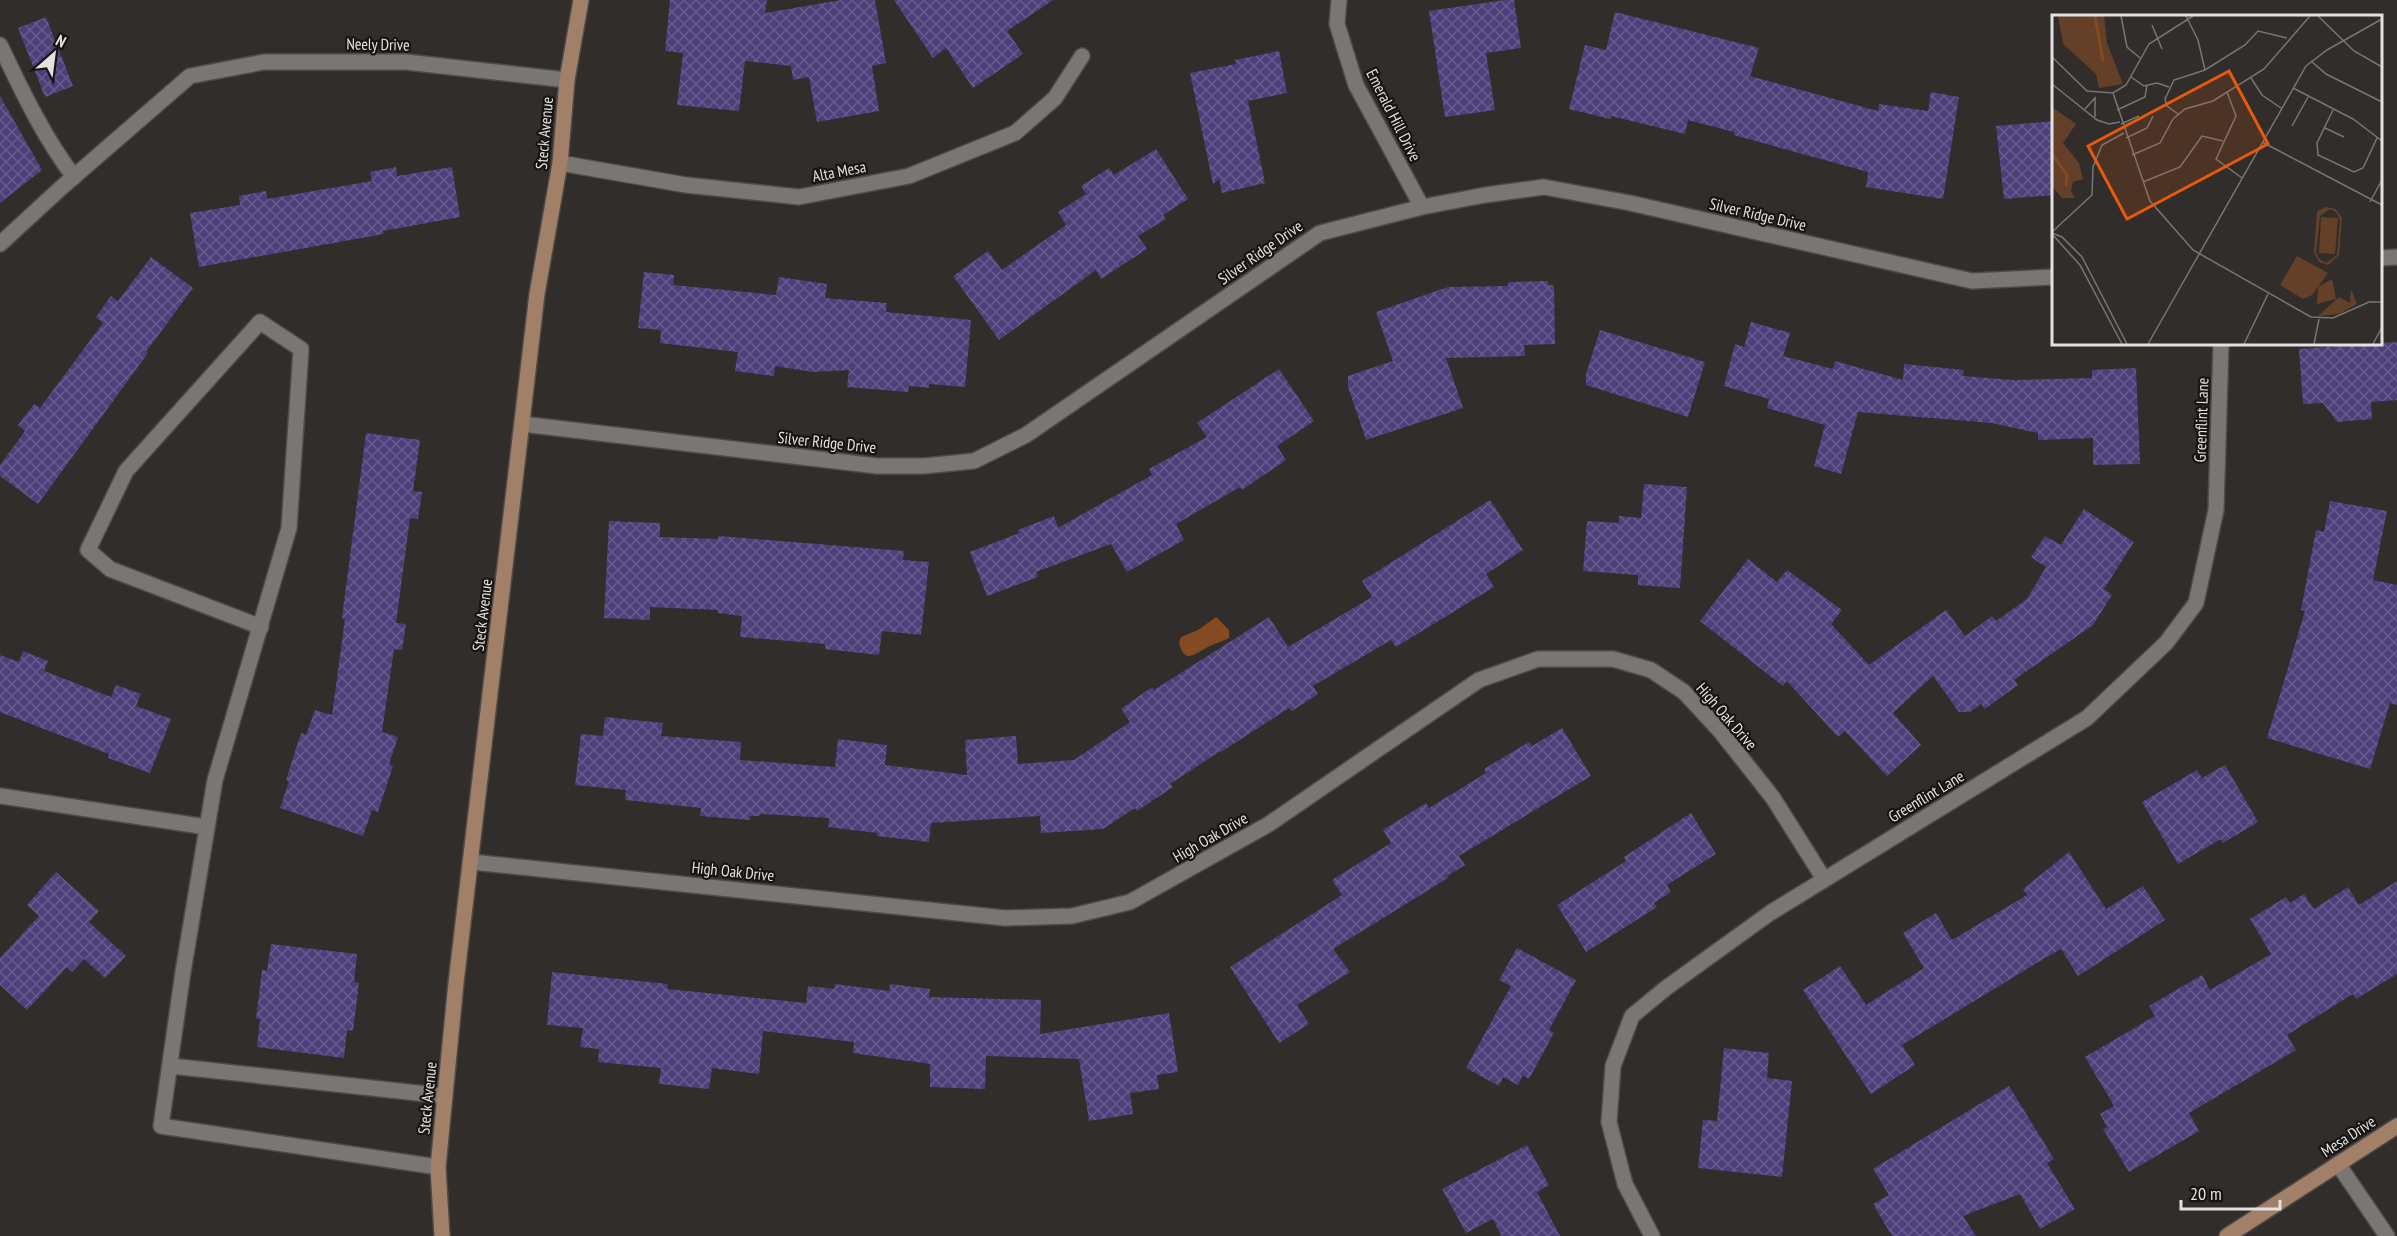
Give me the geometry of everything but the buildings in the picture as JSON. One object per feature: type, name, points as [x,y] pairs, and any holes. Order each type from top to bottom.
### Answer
[{"type":"street","name":"Steck Avenue","points":[[442,1236],[438,1167],[456,983],[537,294],[560,163],[567,80],[581,0]]},
{"type":"street","name":"Emerald Hill Drive","points":[[1339,0],[1337,24],[1356,85],[1422,207]]},
{"type":"street","points":[[0,45],[35,117],[58,156],[74,177],[0,244]]},
{"type":"street","name":"Alta Mesa","points":[[560,163],[686,184],[799,197],[909,176],[1015,133],[1055,98],[1082,56]]},
{"type":"street","name":"Neely Drive","points":[[74,177],[190,76],[264,62],[406,62],[567,80]]},
{"type":"street","name":"Silver Ridge Drive","points":[[522,424],[877,466],[924,466],[974,461],[1026,435],[1320,232],[1422,207],[1544,187],[1630,203],[1972,281],[2052,276]]},
{"type":"street","points":[[2382,258],[2397,257]]},
{"type":"street","points":[[261,627],[110,569],[88,550],[126,471],[260,322],[301,349],[289,528],[261,627],[215,780],[183,972],[161,1126],[438,1167]]},
{"type":"street","name":"Greenflint Lane","points":[[1652,1236],[1625,1184],[1609,1122],[1613,1066],[1632,1016],[1710,955],[1770,913],[2087,718],[2166,643],[2196,603],[2216,510],[2221,345]]},
{"type":"street","name":"High Oak Drive","points":[[472,862],[1005,918],[1072,916],[1130,902],[1194,868],[1269,824],[1479,680],[1538,659],[1613,658],[1651,670],[1684,692],[1721,732],[1773,798],[1824,879]]},
{"type":"street","points":[[0,796],[207,827]]},
{"type":"street","points":[[171,1066],[445,1096]]},
{"type":"street","name":"Mesa Drive","points":[[2227,1236],[2397,1126]]},
{"type":"street","points":[[2338,1164],[2387,1236]]},
{"type":"shaded area","points":[[1216,617],[1229,630],[1229,638],[1193,655],[1184,654],[1179,643],[1181,637],[1198,630]]}]
